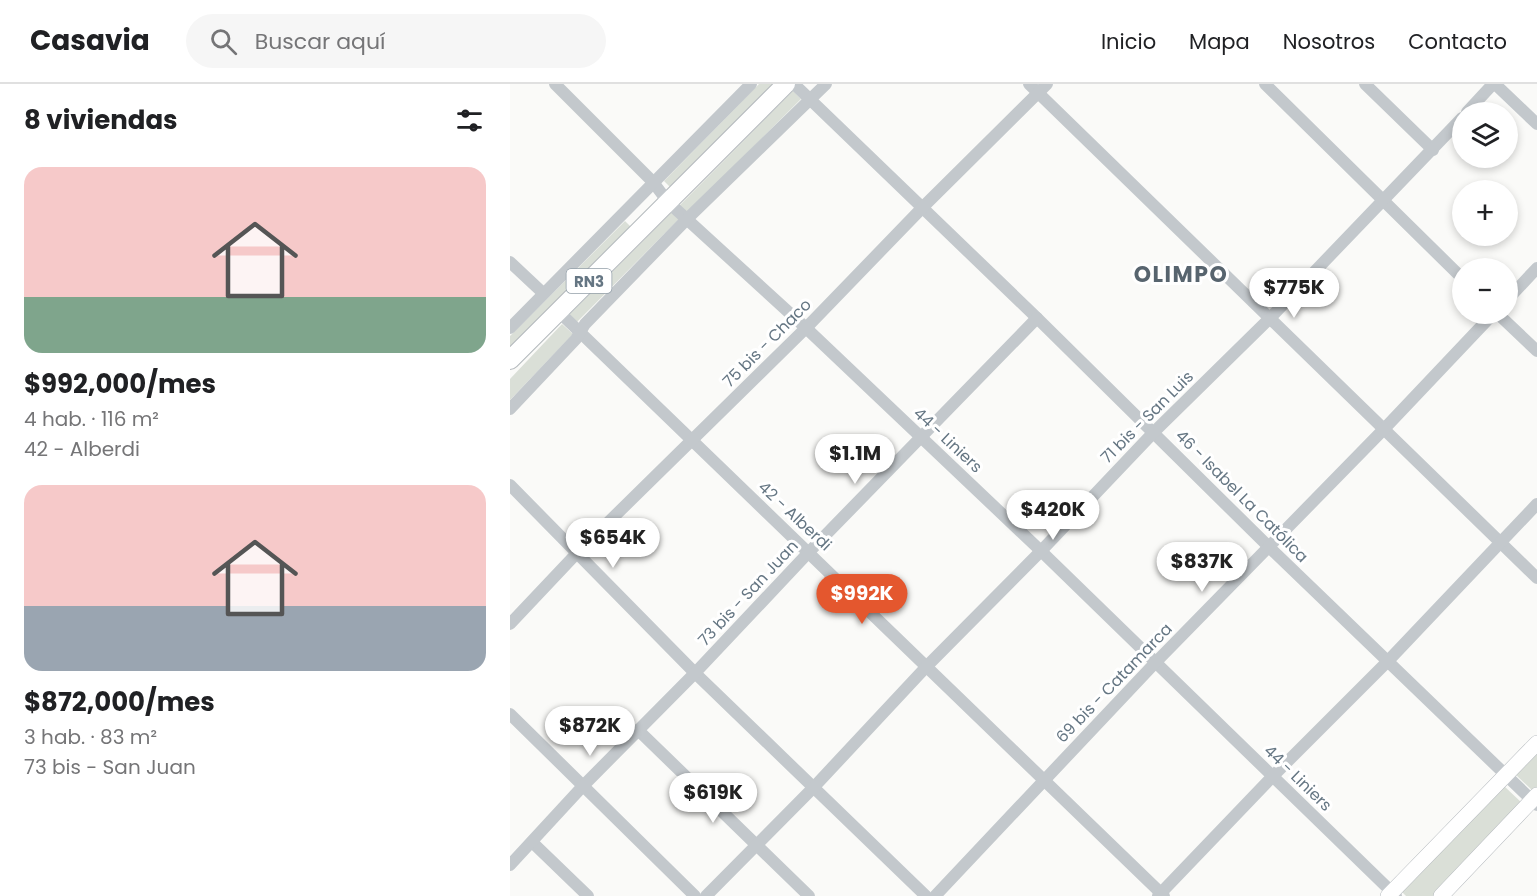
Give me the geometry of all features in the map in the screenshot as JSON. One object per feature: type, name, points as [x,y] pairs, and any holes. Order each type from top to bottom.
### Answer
[{"type":"highway","name":"RN3","points":[[510,360],[786,84]]},
{"type":"main road","points":[[1392,895],[1537,742]]},
{"type":"main road","points":[[1441,896],[1535,800]]},
{"type":"street","name":"44 - Liniers","points":[[555,84],[653,182],[668,202],[806,328],[1041,551],[1392,895]]},
{"type":"street","points":[[510,328],[751,84]]},
{"type":"street","name":"46 - Isabel La Católica","points":[[794,84],[923,207],[1505,776],[1535,800]]},
{"type":"street","points":[[510,409],[580,333],[585,324],[687,219],[826,84]]},
{"type":"street","points":[[1265,84],[1452,268]]},
{"type":"street","points":[[1365,84],[1433,150]]},
{"type":"street","points":[[1477,102],[1494,84],[1537,124]]},
{"type":"street","points":[[1038,87],[1537,578]]},
{"type":"street","name":"75 bis - Chaco","points":[[510,624],[577,553],[806,328],[1038,87]]},
{"type":"street","name":"71 bis - San Luis","points":[[706,896],[814,787],[927,666],[1154,432],[1271,317],[1452,129]]},
{"type":"street","points":[[510,262],[543,293]]},
{"type":"street","points":[[1518,288],[1537,267]]},
{"type":"street","name":"42 - Alberdi","points":[[558,311],[1161,895]]},
{"type":"street","name":"73 bis - San Juan","points":[[510,865],[582,787],[1037,318]]},
{"type":"street","name":"69 bis - Catamarca","points":[[935,896],[1155,663],[1484,324]]},
{"type":"street","points":[[1509,324],[1537,351]]},
{"type":"street","points":[[510,485],[695,673],[926,896]]},
{"type":"street","points":[[1161,895],[1537,504]]},
{"type":"street","points":[[510,714],[695,896]]},
{"type":"street","points":[[638,730],[809,896]]},
{"type":"street","points":[[532,842],[588,896]]},
{"type":"shaded area","points":[[759,84],[773,84],[671,188],[664,181]]},
{"type":"shaded area","points":[[793,91],[801,99],[686,214],[679,206]]},
{"type":"shaded area","points":[[672,212],[679,219],[577,322],[569,315]]},
{"type":"shaded area","points":[[625,221],[632,228],[510,350],[510,336]]},
{"type":"shaded area","points":[[562,324],[573,334],[510,400],[510,379]]},
{"type":"shaded area","points":[[1537,751],[1537,789],[1534,792],[1515,774]]},
{"type":"shaded area","points":[[1504,786],[1523,804],[1433,896],[1406,896],[1401,891]]},
{"type":"district","name":"OLIMPO","points":[[1181,274]]}]
